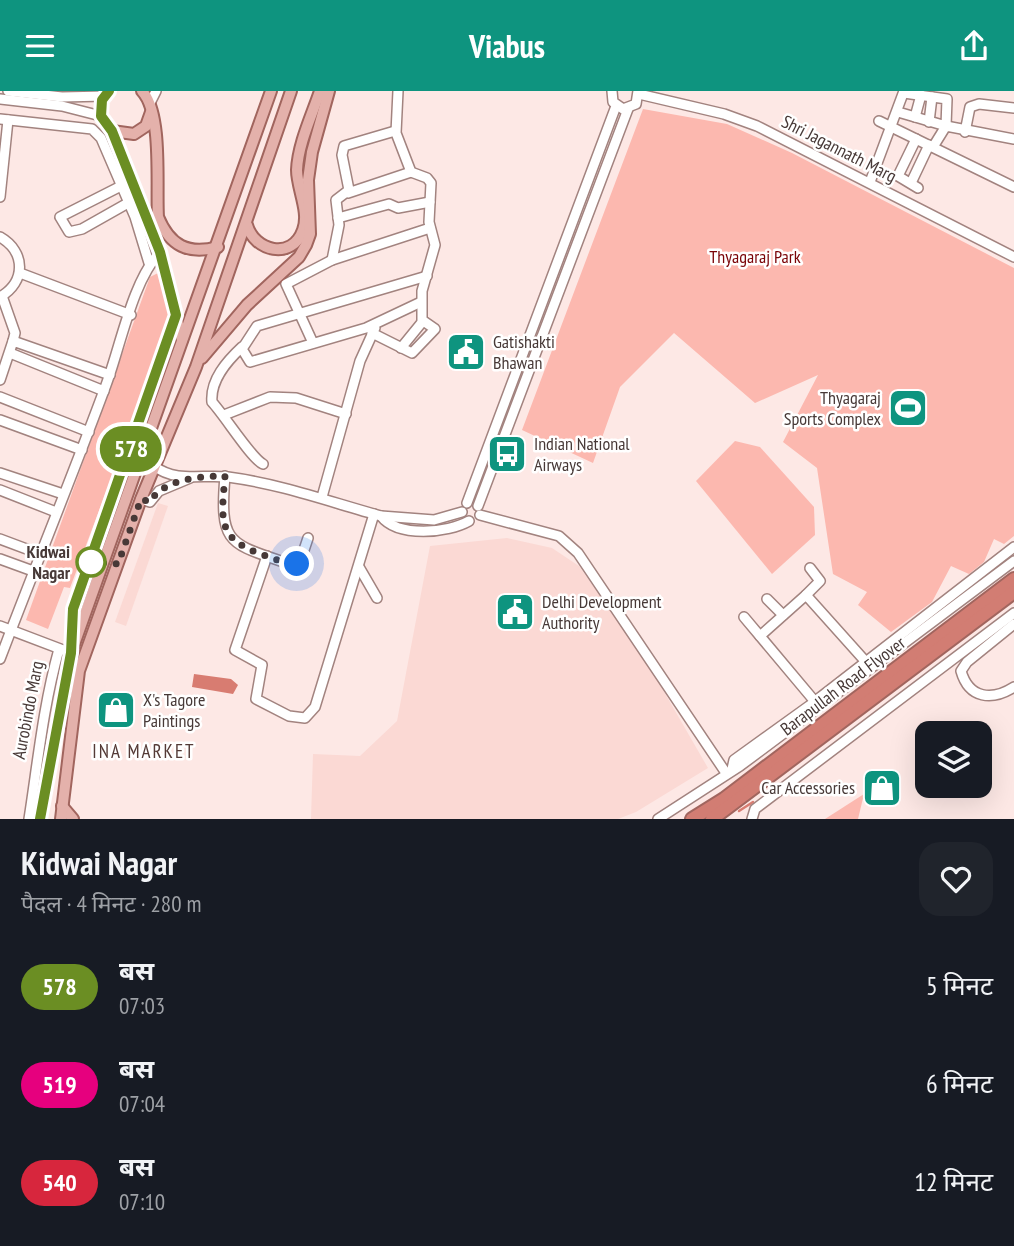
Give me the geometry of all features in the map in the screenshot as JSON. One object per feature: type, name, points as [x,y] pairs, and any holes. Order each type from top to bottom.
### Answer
[{"type":"highway","name":"Barapullah Road Flyover","points":[[692,819],[724,799],[1014,579]]},
{"type":"highway","name":"Barapullah Road Flyover","points":[[712,819],[1014,592]]},
{"type":"main road","points":[[142,91],[155,122],[158,217],[164,232],[173,242],[193,252],[218,247]]},
{"type":"main road","name":"Aurobindo Marg","points":[[40,819],[71,653],[182,340],[218,247],[271,91]]},
{"type":"main road","points":[[61,819],[79,671],[145,500],[154,466],[196,367],[291,91]]},
{"type":"main road","points":[[107,93],[101,116],[112,131],[160,252],[182,340]]},
{"type":"main road","points":[[247,225],[253,239],[273,250],[288,247],[300,237],[305,222],[298,162],[328,93]]},
{"type":"main road","points":[[196,367],[247,305],[299,257],[306,245],[310,234],[308,180],[312,152],[328,93]]},
{"type":"main road","points":[[112,131],[126,135],[140,131],[151,108]]},
{"type":"main road","points":[[141,203],[153,204],[157,198]]},
{"type":"main road","points":[[120,483],[131,487]]},
{"type":"main road","points":[[62,806],[73,819]]},
{"type":"street","points":[[8,91],[62,97],[107,93]]},
{"type":"street","points":[[151,108],[156,91]]},
{"type":"street","points":[[397,91],[395,129],[411,172]]},
{"type":"street","points":[[154,466],[164,473],[192,478],[225,476],[322,497],[378,515],[434,520],[462,512],[616,106],[612,91]]},
{"type":"street","points":[[378,515],[387,522],[432,532],[454,529],[475,520],[564,274],[628,109],[636,104],[639,92]]},
{"type":"street","name":"Shri Jagannath Marg","points":[[639,92],[743,120],[1014,257]]},
{"type":"street","points":[[870,182],[893,128],[904,92],[947,99],[946,127],[931,146],[915,185],[894,174],[916,139]]},
{"type":"street","points":[[915,117],[921,95]]},
{"type":"street","points":[[929,121],[932,97]]},
{"type":"street","points":[[0,99],[62,106],[101,116]]},
{"type":"street","points":[[965,132],[970,107],[979,104],[1014,108]]},
{"type":"street","points":[[616,106],[628,109]]},
{"type":"street","points":[[898,112],[965,132],[1014,139]]},
{"type":"street","points":[[0,197],[4,119],[92,129],[101,138],[149,263]]},
{"type":"street","points":[[879,121],[1014,187]]},
{"type":"street","points":[[348,193],[342,155],[344,146],[395,129]]},
{"type":"street","points":[[332,260],[338,218],[336,200],[348,193],[411,172],[430,180],[430,228],[435,246],[421,302],[422,320],[401,348]]},
{"type":"street","points":[[128,203],[82,229],[69,232],[60,217],[121,186],[133,185]]},
{"type":"street","points":[[338,218],[389,204],[398,208],[430,202]]},
{"type":"street","points":[[313,343],[286,284],[332,260],[430,228]]},
{"type":"street","points":[[0,237],[9,242],[18,254],[20,273],[10,291],[1,297],[15,333],[0,380]]},
{"type":"street","points":[[0,659],[37,552],[89,432],[149,263],[160,252]]},
{"type":"street","points":[[554,270],[564,274]]},
{"type":"street","points":[[20,273],[131,315]]},
{"type":"street","points":[[263,464],[250,454],[237,431],[212,402],[224,365],[242,347],[257,326],[427,276]]},
{"type":"street","points":[[242,347],[250,362],[381,322],[421,302]]},
{"type":"street","points":[[0,625],[71,653],[73,609],[120,483],[176,315]]},
{"type":"street","points":[[372,333],[412,353],[434,331],[422,320]]},
{"type":"street","points":[[322,497],[372,333],[381,322]]},
{"type":"street","points":[[13,341],[110,375]]},
{"type":"street","points":[[9,353],[104,391]]},
{"type":"street","points":[[91,386],[96,370]]},
{"type":"street","points":[[0,397],[89,432]]},
{"type":"street","points":[[224,415],[270,397],[296,398],[346,414]]},
{"type":"street","points":[[0,420],[82,450]]},
{"type":"street","points":[[71,446],[78,428]]},
{"type":"street","points":[[0,473],[63,494]]},
{"type":"street","points":[[225,476],[222,516],[226,533],[245,549],[297,564],[309,538]]},
{"type":"street","points":[[145,500],[159,491],[192,478]]},
{"type":"street","points":[[44,508],[50,490]]},
{"type":"street","points":[[0,491],[56,512]]},
{"type":"street","points":[[467,503],[479,510],[559,536],[578,553],[729,771]]},
{"type":"street","points":[[462,512],[469,521]]},
{"type":"street","points":[[267,556],[235,650],[262,665],[256,699],[294,717],[309,716],[315,707],[378,515]]},
{"type":"street","points":[[0,539],[37,552]]},
{"type":"street","points":[[817,704],[866,662],[1014,547]]},
{"type":"street","points":[[658,819],[715,783],[729,771],[734,760],[817,704],[1012,562],[1004,555]]},
{"type":"street","points":[[0,559],[30,570]]},
{"type":"street","points":[[359,567],[377,598]]},
{"type":"street","points":[[760,636],[820,581],[810,568]]},
{"type":"street","points":[[806,595],[866,662]]},
{"type":"street","points":[[767,599],[783,615]]},
{"type":"street","points":[[752,819],[755,809],[1014,613]]},
{"type":"street","points":[[744,617],[817,704]]},
{"type":"street","points":[[1014,624],[967,662],[961,671],[976,695],[993,696],[1014,687]]},
{"type":"street","name":"Aurobindo Marg","points":[[29,819],[32,781],[48,688],[59,649]]},
{"type":"shaded area","points":[[158,503],[168,506],[126,626],[115,622]]},
{"type":"shaded area","points":[[507,538],[552,548],[579,566],[644,657],[708,768],[636,812],[618,819],[311,819],[313,754],[360,756],[397,721],[430,546]]},
{"type":"shaded area","points":[[194,674],[231,679],[238,685],[233,694],[192,687]]},
{"type":"green space","name":"Thyagaraj Park","points":[[643,109],[727,124],[792,153],[1014,268],[1014,536],[1004,544],[994,539],[984,562],[969,574],[951,566],[932,602],[891,632],[858,605],[867,592],[833,574],[817,468],[783,442],[818,375],[755,403],[674,333],[620,387],[593,463],[522,430]]},
{"type":"green space","points":[[160,272],[172,316],[70,588],[64,587],[48,629],[26,620],[150,277]]},
{"type":"green space","points":[[735,441],[760,447],[814,507],[815,535],[772,574],[696,481]]},
{"type":"green space","points":[[864,794],[858,819],[825,819]]},
{"type":"waterway","points":[[739,811],[753,802]]},
{"type":"bus line","name":"578","points":[[40,819],[41,801],[71,653],[73,609],[123,474],[176,315],[160,252],[112,131],[101,116],[102,100],[109,91]]},
{"type":"place","name":"Gatishakti Bhawan","points":[[466,352]]},
{"type":"place","name":"Thyagaraj Sports Complex","points":[[908,408]]},
{"type":"place","name":"Indian National Airways","points":[[507,454]]},
{"type":"place","name":"Kidwai Nagar","points":[[91,562]]},
{"type":"place","name":"Delhi Development Authority","points":[[515,612]]},
{"type":"place","name":"X's Tagore Paintings","points":[[116,710]]},
{"type":"place","name":"Car Accessories","points":[[882,788]]},
{"type":"district","name":"INA MARKET","points":[[144,751]]},
{"type":"route","points":[[91,562],[118,564],[141,499],[150,502],[159,491],[192,478],[225,476],[222,516],[226,533],[245,549],[292,565],[297,564]]}]
